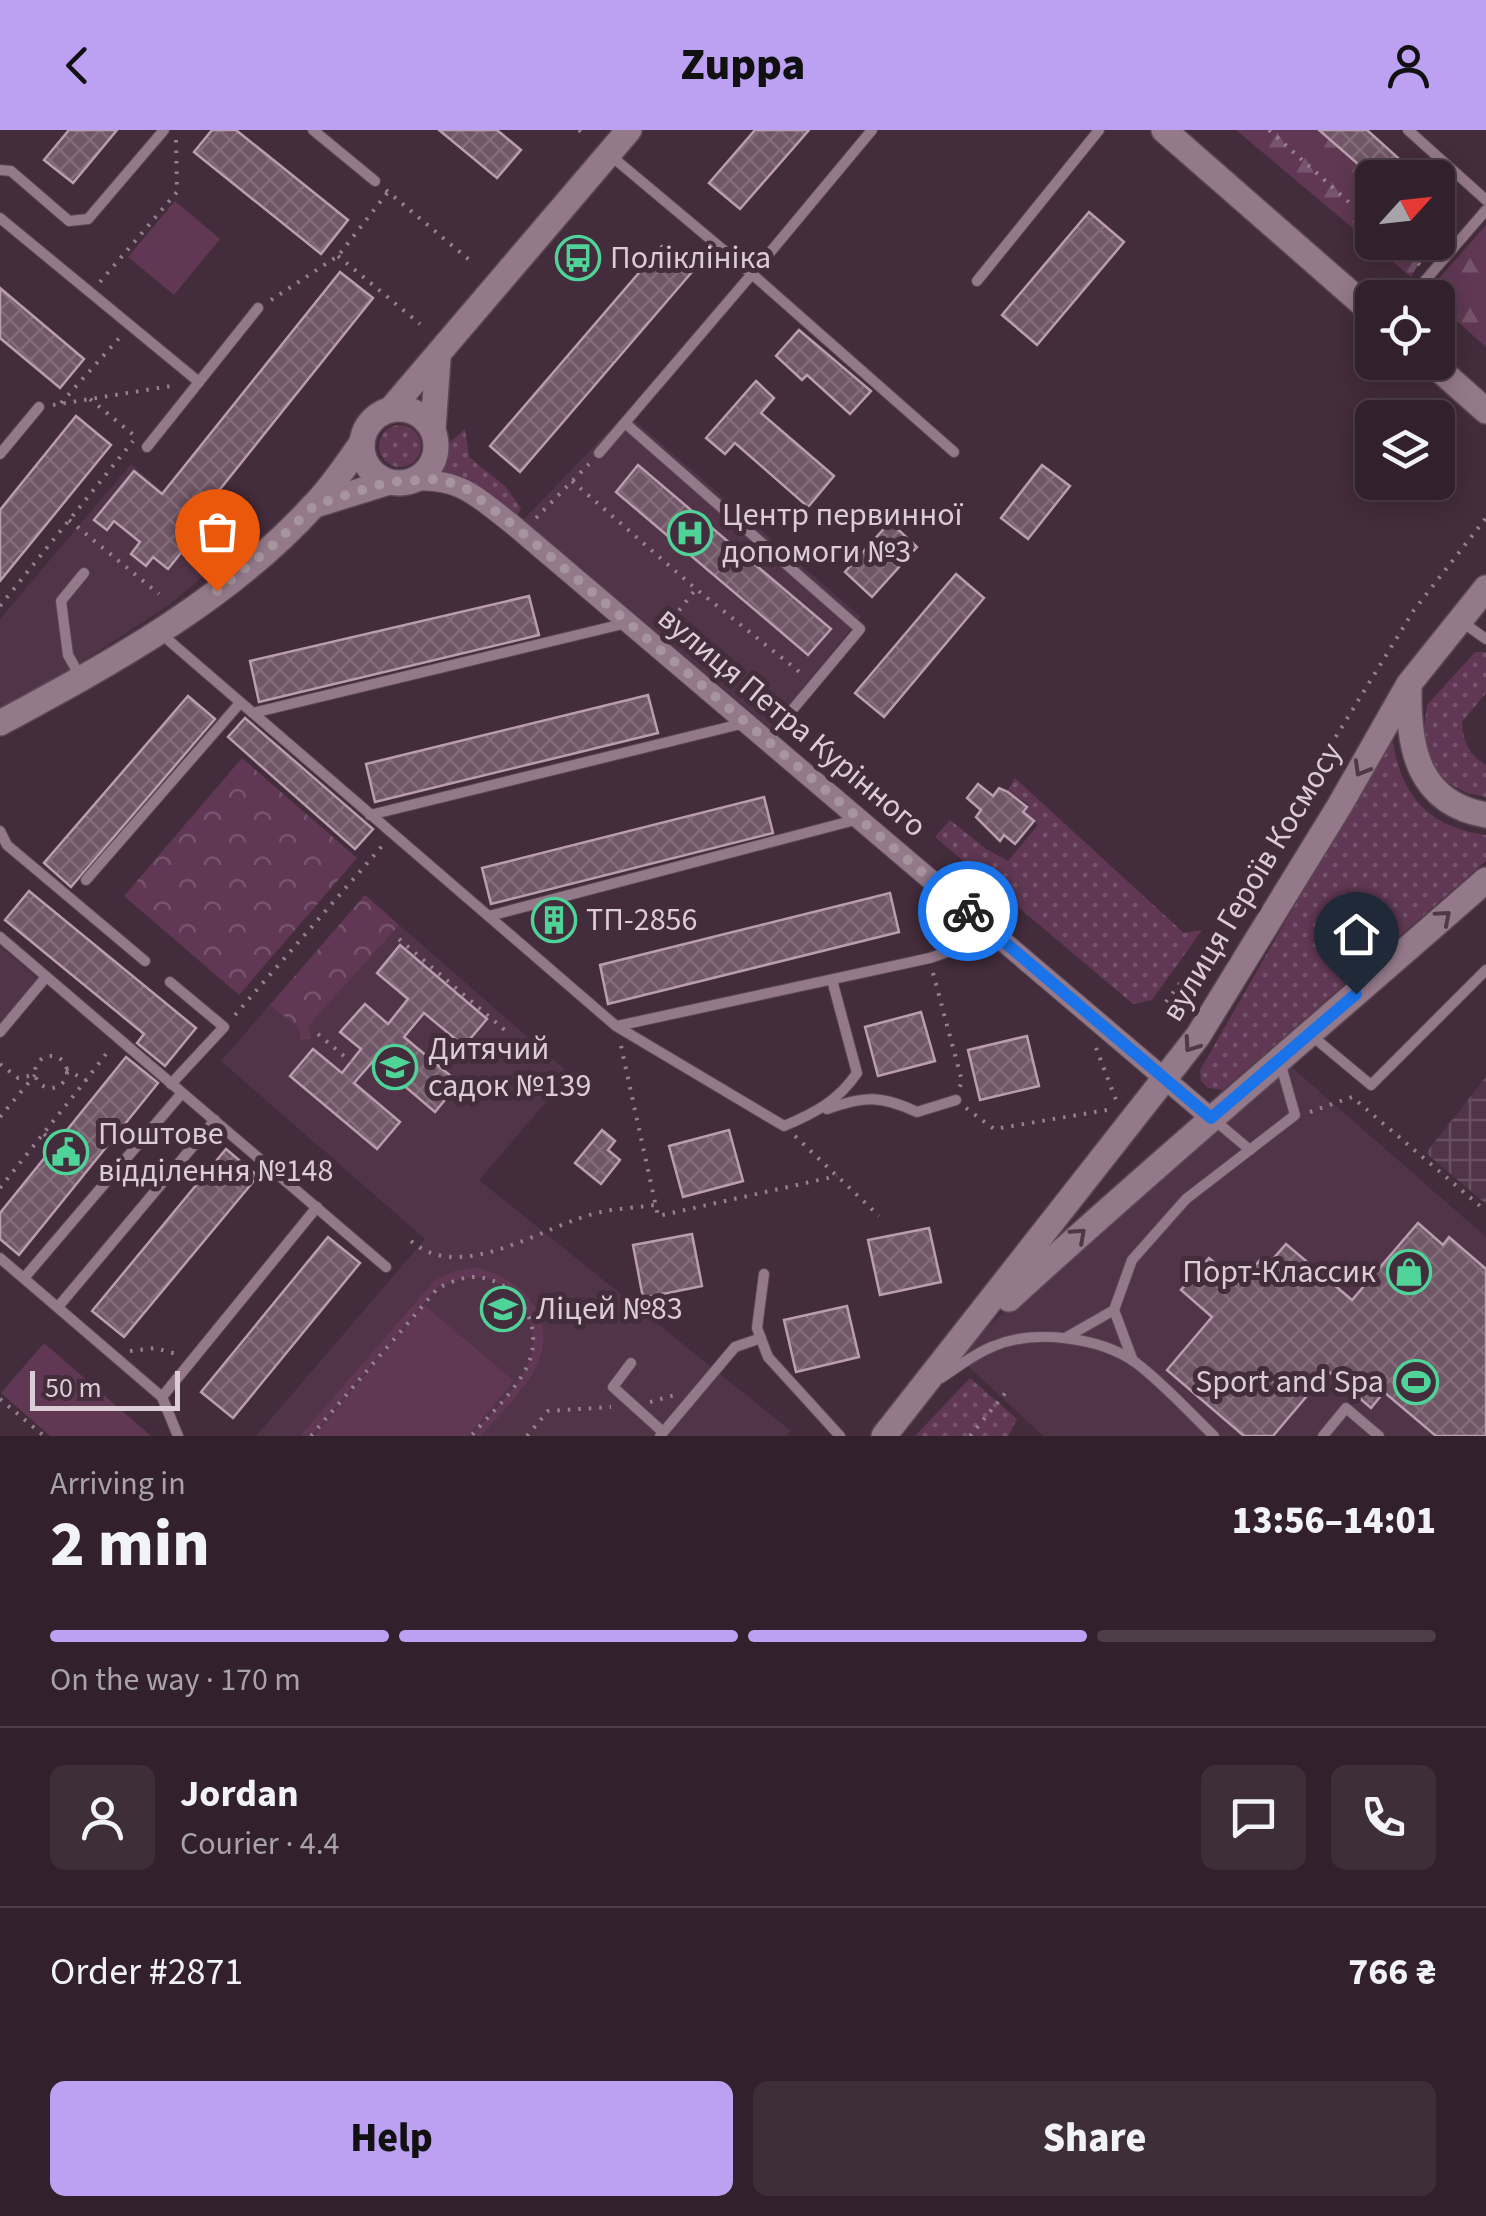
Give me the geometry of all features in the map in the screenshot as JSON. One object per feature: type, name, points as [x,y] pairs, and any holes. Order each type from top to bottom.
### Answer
[{"type":"main road","points":[[0,723],[158,632],[244,570],[315,505],[361,444],[370,422],[391,409],[438,358],[630,130]]},
{"type":"main road","points":[[1164,130],[1355,297]]},
{"type":"main road","points":[[315,505],[401,481],[431,465],[436,441],[432,429],[438,358]]},
{"type":"main road","points":[[1452,380],[1486,410]]},
{"type":"main road","points":[[391,409],[415,412],[432,429]]},
{"type":"main road","points":[[361,444],[369,468],[401,481]]},
{"type":"main road","name":"вулиця Героїв Космосу","points":[[884,1436],[924,1390],[1198,1036],[1410,684],[1486,588]]},
{"type":"main road","points":[[1410,684],[1409,726],[1414,756],[1429,783],[1455,805],[1486,815]]},
{"type":"main road","name":"вулиця Героїв Космосу","points":[[956,1348],[1211,1118],[1486,880]]},
{"type":"street","name":"вулиця Петра Курінного","points":[[401,481],[439,479],[464,487],[1211,1118]]},
{"type":"lane","points":[[0,170],[11,171],[69,221],[88,219],[164,130]]},
{"type":"lane","points":[[313,130],[375,181]]},
{"type":"lane","points":[[599,453],[872,130]]},
{"type":"lane","points":[[977,282],[1099,130]]},
{"type":"lane","points":[[1408,130],[1486,200]]},
{"type":"lane","points":[[610,154],[954,452]]},
{"type":"lane","points":[[1426,280],[1486,210]]},
{"type":"lane","points":[[0,218],[199,382]]},
{"type":"lane","points":[[147,447],[258,308]]},
{"type":"lane","points":[[0,454],[39,407]]},
{"type":"lane","points":[[625,423],[860,628],[766,740]]},
{"type":"lane","points":[[82,678],[68,655],[61,602],[84,574]]},
{"type":"lane","points":[[1460,620],[1486,639]]},
{"type":"lane","points":[[253,713],[628,623]]},
{"type":"lane","points":[[158,632],[616,1026],[784,1126],[859,1098],[892,1100],[917,1112],[956,1100]]},
{"type":"lane","points":[[86,880],[240,703]]},
{"type":"lane","points":[[370,815],[746,723]]},
{"type":"lane","points":[[489,916],[860,819]]},
{"type":"lane","points":[[0,831],[8,846],[145,961]]},
{"type":"lane","points":[[616,1026],[930,958],[947,952],[977,919]]},
{"type":"lane","points":[[0,938],[386,1267]]},
{"type":"lane","points":[[1311,1034],[1371,1085],[1486,970]]},
{"type":"lane","points":[[0,1032],[46,977]]},
{"type":"lane","points":[[816,1113],[844,1092],[857,1073],[832,980]]},
{"type":"lane","points":[[170,982],[224,1027],[171,1084]]},
{"type":"lane","points":[[1133,1361],[1114,1310],[1132,1260],[1186,1199],[1295,1115],[1280,1062]]},
{"type":"lane","points":[[24,1278],[182,1093]]},
{"type":"lane","points":[[1211,1118],[1250,1150]]},
{"type":"lane","points":[[58,1307],[215,1120]]},
{"type":"lane","points":[[162,1397],[316,1207]]},
{"type":"lane","points":[[0,1258],[162,1397],[178,1436]]},
{"type":"lane","points":[[764,1274],[757,1328],[768,1356],[840,1436]]},
{"type":"lane","points":[[1064,1338],[1114,1310]]},
{"type":"lane","points":[[631,1363],[612,1387],[662,1434],[735,1347],[761,1338]]},
{"type":"lane","points":[[924,1390],[997,1344],[1018,1339],[1064,1338],[1098,1346],[1133,1361],[1214,1436]]},
{"type":"lane","points":[[1324,1436],[1346,1408],[1379,1436]]},
{"type":"path","points":[[90,292],[177,192],[176,130]]},
{"type":"path","points":[[1269,130],[1355,208]]},
{"type":"path","points":[[375,181],[473,263]]},
{"type":"path","points":[[258,308],[338,256],[388,192]]},
{"type":"path","points":[[338,256],[420,324]]},
{"type":"path","points":[[1415,260],[1431,274]]},
{"type":"path","points":[[61,404],[130,326]]},
{"type":"path","points":[[39,407],[199,382]]},
{"type":"path","points":[[90,399],[147,447]]},
{"type":"path","points":[[0,606],[136,438]]},
{"type":"path","points":[[535,520],[599,453]]},
{"type":"path","points":[[572,481],[813,684]]},
{"type":"path","points":[[1166,1002],[1202,954],[1414,610],[1486,518]]},
{"type":"path","points":[[69,520],[159,594]]},
{"type":"path","points":[[666,626],[696,589]]},
{"type":"path","points":[[224,1027],[393,834]]},
{"type":"path","points":[[399,939],[507,1032]]},
{"type":"path","points":[[930,958],[962,1081],[956,1100],[994,1129],[1119,1108],[1091,1036]]},
{"type":"path","points":[[616,1026],[658,1216],[838,1176]]},
{"type":"path","points":[[318,1034],[351,1062]]},
{"type":"path","points":[[0,1188],[118,1038]]},
{"type":"path","points":[[0,1117],[36,1075],[40,1061],[48,1056],[58,1058],[66,1070],[86,1080]]},
{"type":"path","points":[[0,1064],[18,1078],[36,1075]]},
{"type":"path","points":[[36,1075],[41,1084],[50,1088],[64,1080],[66,1070]]},
{"type":"path","points":[[1295,1115],[1352,1098],[1486,1212]]},
{"type":"path","points":[[784,1126],[879,1216]]},
{"type":"path","points":[[43,1134],[56,1144]]},
{"type":"path","points":[[412,1241],[419,1248],[451,1257],[507,1250],[543,1232],[600,1212],[656,1205]]},
{"type":"path","points":[[312,1436],[438,1288],[475,1277],[495,1281],[512,1292],[525,1307],[534,1345],[523,1373],[471,1436]]},
{"type":"path","points":[[110,1352],[155,1348],[194,1358]]},
{"type":"path","points":[[528,1436],[548,1412],[633,1406],[700,1389]]},
{"type":"path","points":[[970,1436],[1008,1390]]},
{"type":"path","points":[[0,1399],[44,1436]]},
{"type":"shaded area","points":[[626,413],[861,617],[770,728],[523,520]]},
{"type":"shaded area","points":[[131,464],[233,551],[169,605],[60,676],[0,708],[0,619]]},
{"type":"shaded area","points":[[365,895],[570,1074],[479,1180],[791,1431],[787,1436],[256,1436],[425,1239],[221,1061]]},
{"type":"shaded area","points":[[0,946],[46,985],[0,1039]]},
{"type":"shaded area","points":[[1287,1063],[1486,1237],[1486,1436],[1043,1436],[956,1355]]},
{"type":"shaded area","points":[[1486,1077],[1486,1204],[1426,1153]]},
{"type":"green space","points":[[1236,130],[1331,130],[1358,160],[1355,160],[1355,230]]},
{"type":"green space","points":[[175,201],[220,239],[174,295],[128,257]]},
{"type":"green space","points":[[1486,225],[1486,347],[1455,319],[1455,280],[1437,280]]},
{"type":"green space","points":[[1391,260],[1421,260],[1411,277]]},
{"type":"green space","points":[[400,425],[415,431],[421,446],[415,461],[400,467],[385,461],[379,446],[385,431]]},
{"type":"green space","points":[[465,429],[469,457],[506,487],[521,508],[514,522],[427,475],[439,452]]},
{"type":"green space","points":[[1475,652],[1486,652],[1486,693],[1462,722],[1468,747],[1486,765],[1486,797],[1448,783],[1434,767],[1426,748],[1424,728],[1427,705]]},
{"type":"green space","points":[[1392,737],[1410,791],[1432,815],[1447,824],[1486,835],[1486,861],[1223,1090],[1208,1088],[1201,1081],[1200,1070]]},
{"type":"green space","points":[[242,758],[357,858],[239,995],[124,896]]},
{"type":"green space","points":[[1015,778],[1184,933],[1202,930],[1152,1000],[1133,1004],[935,837],[950,820],[1008,861],[1038,825],[1025,812],[1029,805],[1008,790]]},
{"type":"green space","points":[[365,895],[399,925],[308,1026],[311,1037],[301,1041],[298,1027],[270,1005]]},
{"type":"green space","points":[[476,1268],[509,1281],[522,1291],[533,1303],[543,1332],[542,1349],[531,1376],[481,1436],[471,1436],[524,1372],[533,1347],[533,1333],[514,1294],[490,1279],[475,1277],[437,1288],[311,1436],[300,1436],[434,1281],[454,1271]]},
{"type":"green space","points":[[424,1305],[514,1381],[468,1436],[314,1436]]},
{"type":"green space","points":[[44,1343],[151,1436],[50,1436],[1,1393]]},
{"type":"green space","points":[[970,1378],[1017,1419],[1008,1436],[915,1436]]},
{"type":"building","points":[[69,130],[117,130],[73,183],[44,160]]},
{"type":"building","points":[[212,130],[236,130],[348,220],[321,254],[194,152]]},
{"type":"building","points":[[439,130],[497,130],[521,150],[497,178]]},
{"type":"building","points":[[755,130],[809,130],[740,209],[709,183]]},
{"type":"building","points":[[1319,130],[1367,130],[1400,160],[1355,161]]},
{"type":"building","points":[[1089,212],[1124,242],[1037,345],[1002,315]]},
{"type":"building","points":[[662,246],[692,272],[520,472],[490,446]]},
{"type":"building","points":[[340,272],[373,298],[201,513],[208,519],[168,569],[153,557],[146,566],[131,554],[140,542],[114,521],[107,530],[94,520],[134,471],[162,494]]},
{"type":"building","points":[[0,288],[84,359],[60,388],[0,338]]},
{"type":"building","points":[[799,330],[871,391],[850,414],[807,375],[802,380],[776,356]]},
{"type":"building","points":[[756,381],[774,398],[761,413],[834,476],[808,507],[735,443],[725,454],[706,438]]},
{"type":"building","points":[[76,416],[111,445],[0,581],[0,510]]},
{"type":"building","name":"Центр первинної допомоги №3","points":[[638,465],[831,629],[808,655],[616,492]]},
{"type":"building","points":[[1042,465],[1070,486],[1028,539],[1001,518]]},
{"type":"building","points":[[890,522],[917,547],[872,597],[845,572]]},
{"type":"building","points":[[956,574],[984,598],[884,717],[855,693]]},
{"type":"building","points":[[529,596],[539,635],[259,702],[250,661]]},
{"type":"building","points":[[648,695],[658,733],[375,802],[366,764]]},
{"type":"building","points":[[188,696],[215,719],[71,887],[44,863]]},
{"type":"building","points":[[245,718],[373,829],[355,849],[228,737]]},
{"type":"building","points":[[978,784],[993,796],[999,788],[1008,792],[1027,807],[1023,812],[1034,821],[1015,844],[1004,835],[1000,841],[976,817],[981,810],[967,798]]},
{"type":"building","points":[[764,797],[773,833],[491,904],[482,868]]},
{"type":"building","points":[[29,891],[196,1028],[165,1066],[137,1043],[144,1034],[5,920]]},
{"type":"building","points":[[890,893],[899,932],[608,1004],[600,965]]},
{"type":"building","points":[[400,945],[487,1019],[464,1046],[424,1013],[404,1037],[459,1083],[435,1112],[374,1060],[354,1083],[400,1122],[377,1149],[290,1076],[313,1049],[342,1073],[361,1049],[340,1032],[365,1004],[388,1024],[408,999],[377,973]]},
{"type":"building","points":[[921,1012],[935,1061],[878,1076],[865,1027]]},
{"type":"building","points":[[1027,1036],[1039,1086],[980,1100],[968,1050]]},
{"type":"building","points":[[126,1057],[158,1083],[19,1255],[0,1239],[0,1213]]},
{"type":"building","points":[[602,1130],[615,1141],[608,1150],[620,1160],[601,1184],[575,1163]]},
{"type":"building","points":[[729,1130],[743,1181],[683,1197],[669,1146]]},
{"type":"building","points":[[226,1149],[258,1176],[124,1337],[92,1311]]},
{"type":"building","points":[[1418,1223],[1443,1245],[1449,1237],[1486,1269],[1486,1436],[1436,1436],[1384,1392],[1371,1408],[1328,1371],[1273,1436],[1244,1436],[1167,1370],[1212,1317],[1181,1290],[1209,1258],[1240,1284],[1260,1260],[1267,1266],[1286,1244],[1352,1300]]},
{"type":"building","points":[[929,1228],[941,1282],[880,1295],[868,1240]]},
{"type":"building","points":[[692,1234],[702,1286],[643,1298],[633,1245]]},
{"type":"building","points":[[328,1237],[360,1263],[233,1418],[201,1392]]},
{"type":"building","points":[[847,1306],[859,1357],[796,1372],[784,1320]]},
{"type":"way so far","points":[[217,591],[315,505],[388,482],[439,479],[464,487],[968,911]]},
{"type":"place","name":"Поліклініка","points":[[578,258]]},
{"type":"place","name":"Центр первинної допомоги №3","points":[[690,533]]},
{"type":"place","name":"ТП-2856","points":[[554,920]]},
{"type":"place","name":"Дитячий садок №139","points":[[395,1067]]},
{"type":"place","name":"Поштове відділення №148","points":[[66,1152]]},
{"type":"place","name":"Порт-Классик","points":[[1409,1272]]},
{"type":"place","name":"Ліцей №83","points":[[503,1309]]},
{"type":"place","name":"Sport and Spa","points":[[1416,1382]]},
{"type":"route","points":[[968,911],[1211,1118],[1356,994]]}]
